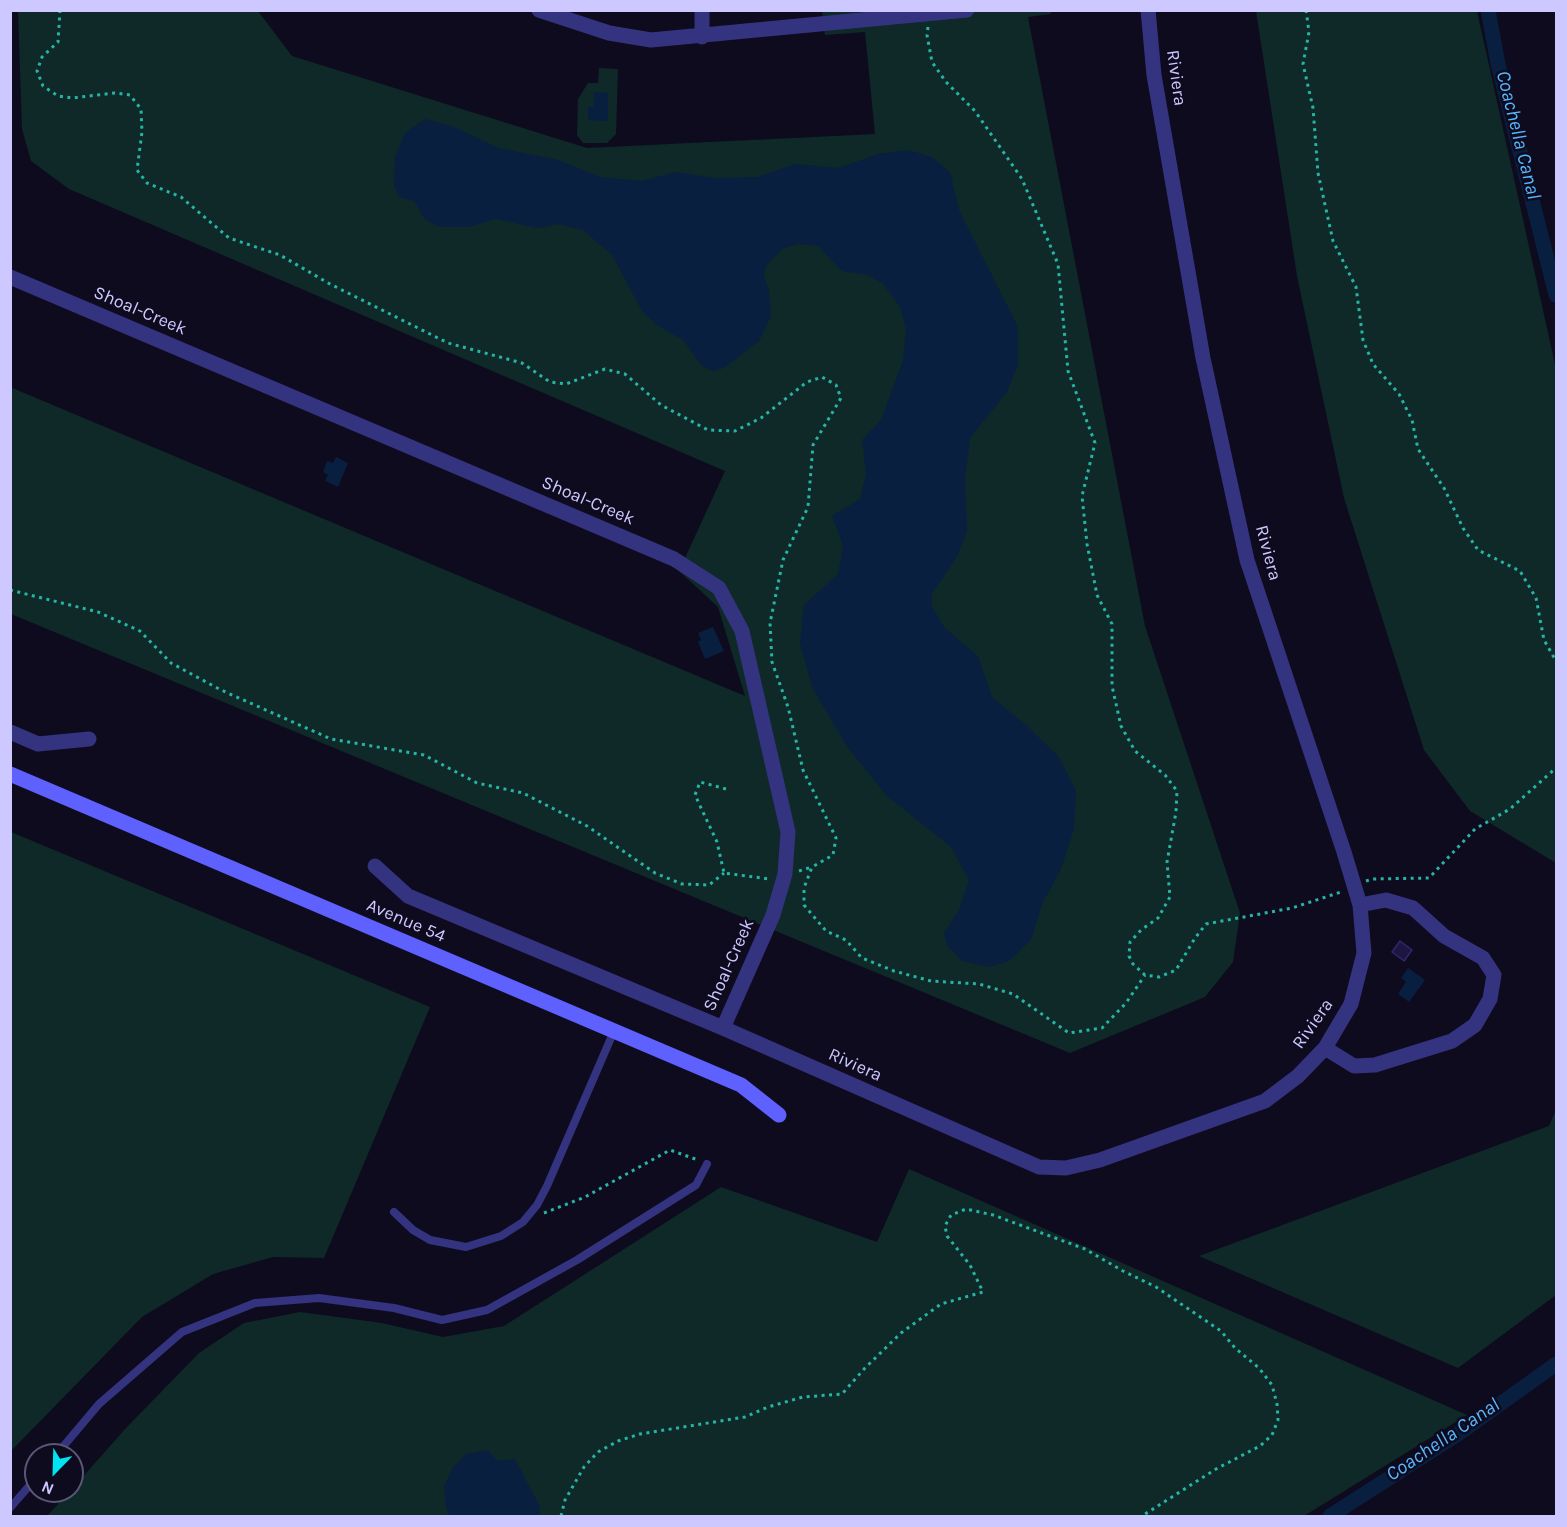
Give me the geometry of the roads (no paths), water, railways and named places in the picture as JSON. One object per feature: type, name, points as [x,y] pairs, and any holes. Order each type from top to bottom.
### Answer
[{"type":"street","points":[[540,10],[609,33],[651,40],[702,37],[967,10]]},
{"type":"street","points":[[702,10],[702,37]]},
{"type":"street","name":"Riviera","points":[[375,866],[408,896],[723,1028],[1039,1167],[1066,1168],[1100,1160],[1265,1101],[1298,1076],[1325,1048],[1351,1004],[1364,953],[1360,905],[1247,560],[1203,358],[1154,75],[1148,10]]},
{"type":"street","name":"Shoal-Creek","points":[[10,277],[674,559],[719,588],[742,631],[788,832],[785,874],[772,915],[723,1028]]},
{"type":"street","points":[[10,732],[38,744],[89,739]]},
{"type":"street","name":"Avenue 54","points":[[10,774],[741,1085],[779,1115]]},
{"type":"street","points":[[1325,1048],[1354,1066],[1375,1065],[1452,1041],[1475,1025],[1490,999],[1494,975],[1483,958],[1444,936],[1413,908],[1386,900],[1360,905]]},
{"type":"lane","points":[[394,1212],[413,1230],[430,1240],[466,1247],[501,1236],[523,1222],[537,1205],[547,1186],[614,1031]]},
{"type":"lane","points":[[66,1443],[99,1404],[182,1332],[255,1303],[318,1298],[394,1308],[442,1320],[487,1310],[577,1260],[696,1185],[707,1164]]},
{"type":"lane","points":[[10,1508],[24,1492]]},
{"type":"water","points":[[594,92],[608,93],[608,121],[588,120],[588,107],[594,107]]},
{"type":"water","points":[[425,119],[452,126],[499,148],[558,160],[600,177],[642,181],[676,172],[714,178],[757,177],[796,164],[839,168],[878,154],[908,150],[932,157],[950,172],[959,210],[1018,327],[1018,364],[1007,392],[970,438],[965,480],[967,531],[957,557],[932,594],[932,607],[945,628],[978,656],[992,697],[1026,725],[1059,757],[1076,791],[1074,829],[1061,869],[1042,904],[1031,940],[1009,961],[989,967],[962,961],[947,945],[944,933],[959,910],[969,880],[951,847],[887,796],[848,748],[812,687],[800,643],[804,605],[838,574],[843,546],[832,516],[860,499],[866,474],[862,440],[881,420],[903,360],[906,329],[900,307],[883,284],[868,275],[842,271],[818,246],[798,244],[782,249],[766,266],[764,276],[769,291],[771,316],[759,341],[724,368],[712,371],[701,365],[683,340],[657,325],[642,311],[612,255],[583,230],[557,224],[538,228],[496,219],[468,227],[440,227],[425,219],[414,201],[399,197],[394,186],[395,157],[405,133]]},
{"type":"water","points":[[336,457],[348,463],[338,487],[325,481],[328,475],[323,472],[327,461],[333,463]]},
{"type":"water","points":[[713,627],[724,651],[705,659],[698,642],[701,640],[698,633]]},
{"type":"water","points":[[1408,968],[1425,980],[1409,1002],[1398,994],[1406,982],[1401,978]]},
{"type":"water","points":[[487,1450],[498,1461],[515,1459],[539,1505],[540,1516],[450,1516],[446,1508],[444,1486],[453,1467],[466,1454]]},
{"type":"waterway","name":"Coachella Canal","points":[[1488,10],[1498,64],[1556,295]]},
{"type":"waterway","name":"Coachella Canal","points":[[1330,1516],[1461,1432],[1556,1364]]}]
